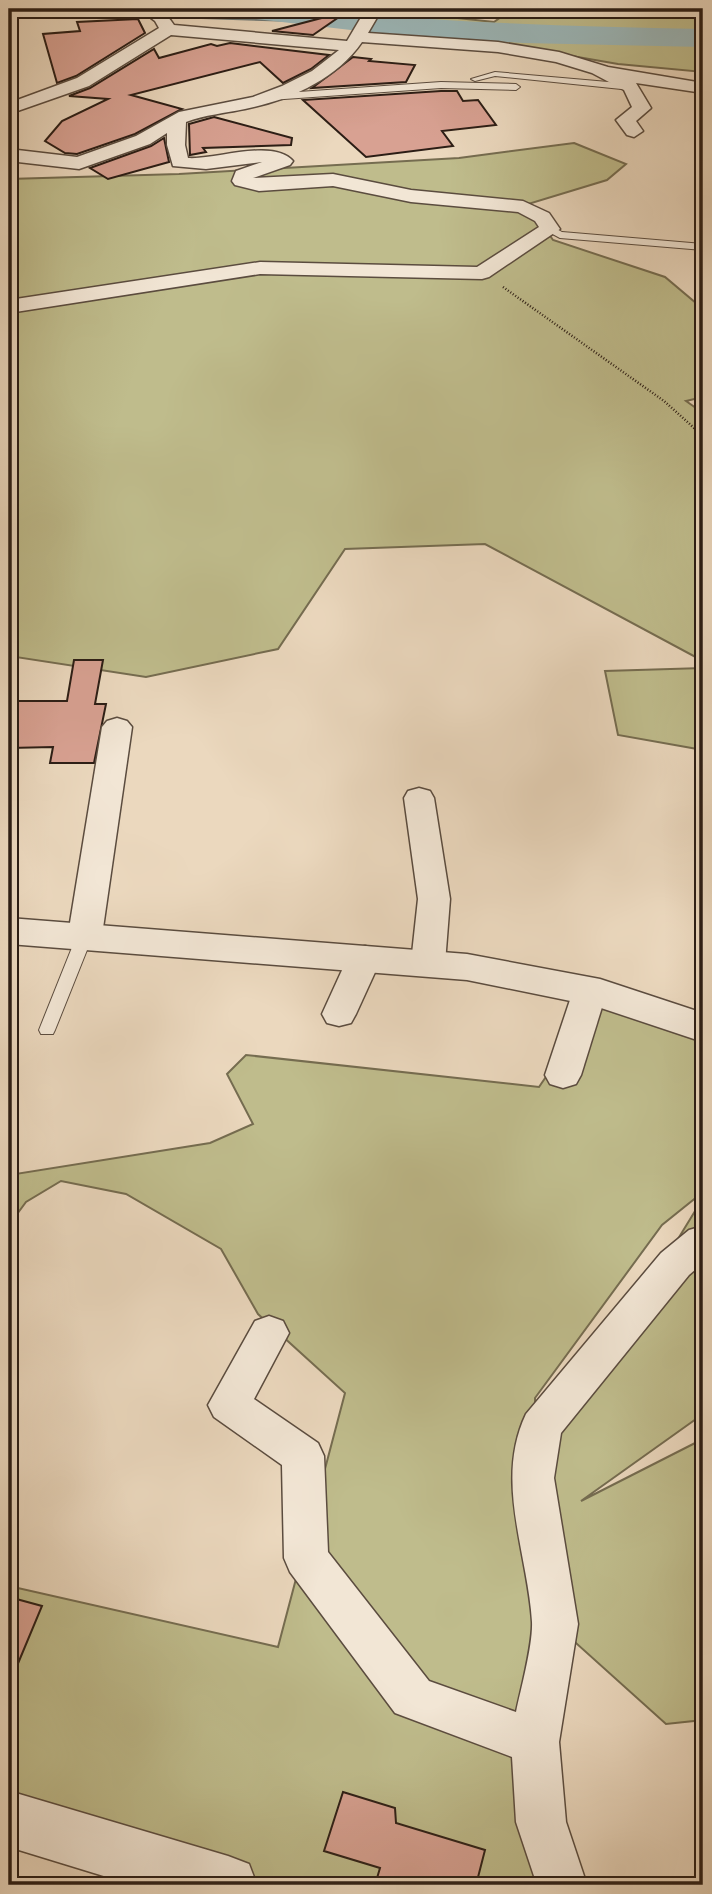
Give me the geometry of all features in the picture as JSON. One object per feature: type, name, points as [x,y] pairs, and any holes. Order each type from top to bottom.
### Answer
[{"type":"street","points":[[147,9],[161,18],[168,30]]},
{"type":"street","points":[[9,155],[79,163],[143,140],[177,119],[203,109],[270,97],[289,90],[335,63],[354,41],[374,9]]},
{"type":"street","points":[[10,110],[83,82],[168,30],[534,51],[598,69],[703,90]]},
{"type":"street","points":[[598,69],[631,87],[703,90]]},
{"type":"street","points":[[631,87],[642,108],[625,120],[634,131]]},
{"type":"street","points":[[9,307],[260,268],[482,273],[526,242],[550,229],[542,217],[523,207],[505,204],[411,196],[333,180],[259,186],[242,181],[243,175],[283,160],[263,156],[194,166],[180,162],[176,145],[177,119]]},
{"type":"street","points":[[85,935],[117,727]]},
{"type":"street","points":[[419,798],[434,899],[428,963]]},
{"type":"street","points":[[9,930],[467,967],[590,991],[703,1028]]},
{"type":"street","points":[[339,1014],[365,957]]},
{"type":"street","points":[[563,1075],[590,991]]},
{"type":"street","points":[[562,1885],[541,1822],[535,1742],[555,1624],[533,1478],[541,1427],[675,1264],[703,1241]]},
{"type":"street","points":[[269,1333],[229,1405],[303,1456],[306,1558],[412,1697],[535,1742]]},
{"type":"street","points":[[9,1819],[228,1885]]},
{"type":"lane","points":[[467,85],[477,78],[495,74],[631,87]]},
{"type":"lane","points":[[270,97],[467,85],[516,87]]},
{"type":"lane","points":[[550,229],[560,235],[703,247]]},
{"type":"lane","points":[[47,1030],[85,935]]},
{"type":"path","points":[[482,273],[664,401],[703,436]]},
{"type":"shaded area","points":[[512,9],[703,9],[703,72],[618,64],[543,51],[374,35],[393,11],[494,22]]},
{"type":"shaded area","points":[[574,143],[626,164],[607,180],[528,204],[553,240],[665,277],[703,309],[703,397],[686,401],[703,413],[703,661],[485,544],[345,549],[278,649],[146,677],[9,656],[9,442],[17,332],[9,322],[9,179],[179,174],[459,158]]},
{"type":"shaded area","points":[[703,668],[703,750],[618,735],[605,671]]},
{"type":"shaded area","points":[[595,1005],[703,1033],[703,1192],[662,1225],[535,1398],[535,1473],[703,1198],[703,1414],[581,1501],[703,1439],[703,1720],[666,1724],[556,1625],[549,1723],[572,1885],[230,1885],[9,1817],[9,1586],[278,1647],[345,1393],[258,1314],[221,1249],[126,1194],[61,1181],[26,1202],[9,1225],[9,1175],[210,1143],[253,1124],[227,1074],[246,1055],[539,1087]]},
{"type":"water","points":[[160,9],[310,9],[296,21],[171,17]]},
{"type":"building","points":[[337,14],[339,17],[313,35],[272,31]]},
{"type":"building","points":[[138,19],[145,33],[76,76],[57,83],[43,34],[80,31],[77,22]]},
{"type":"building","points":[[230,43],[329,55],[311,69],[283,83],[260,62],[131,95],[182,109],[135,134],[77,154],[65,153],[45,141],[62,121],[108,99],[69,96],[90,88],[154,49],[159,58],[211,44],[217,46]]},
{"type":"building","points":[[353,57],[415,65],[406,82],[312,88]]},
{"type":"building","points":[[457,91],[463,101],[478,100],[496,125],[442,131],[453,146],[366,157],[303,100]]},
{"type":"building","points":[[214,117],[292,138],[291,145],[203,148],[206,152],[190,155],[189,124]]},
{"type":"building","points":[[164,138],[169,162],[108,179],[90,168],[151,146]]},
{"type":"building","points":[[74,660],[103,660],[95,704],[106,704],[94,763],[50,763],[53,747],[9,748],[9,701],[67,701]]},
{"type":"building","points":[[9,1597],[42,1606],[9,1685]]},
{"type":"building","points":[[343,1792],[395,1808],[396,1823],[485,1850],[476,1885],[375,1885],[380,1868],[324,1851]]},
{"type":"waterway","points":[[247,9],[394,26],[523,34],[703,38]]}]
